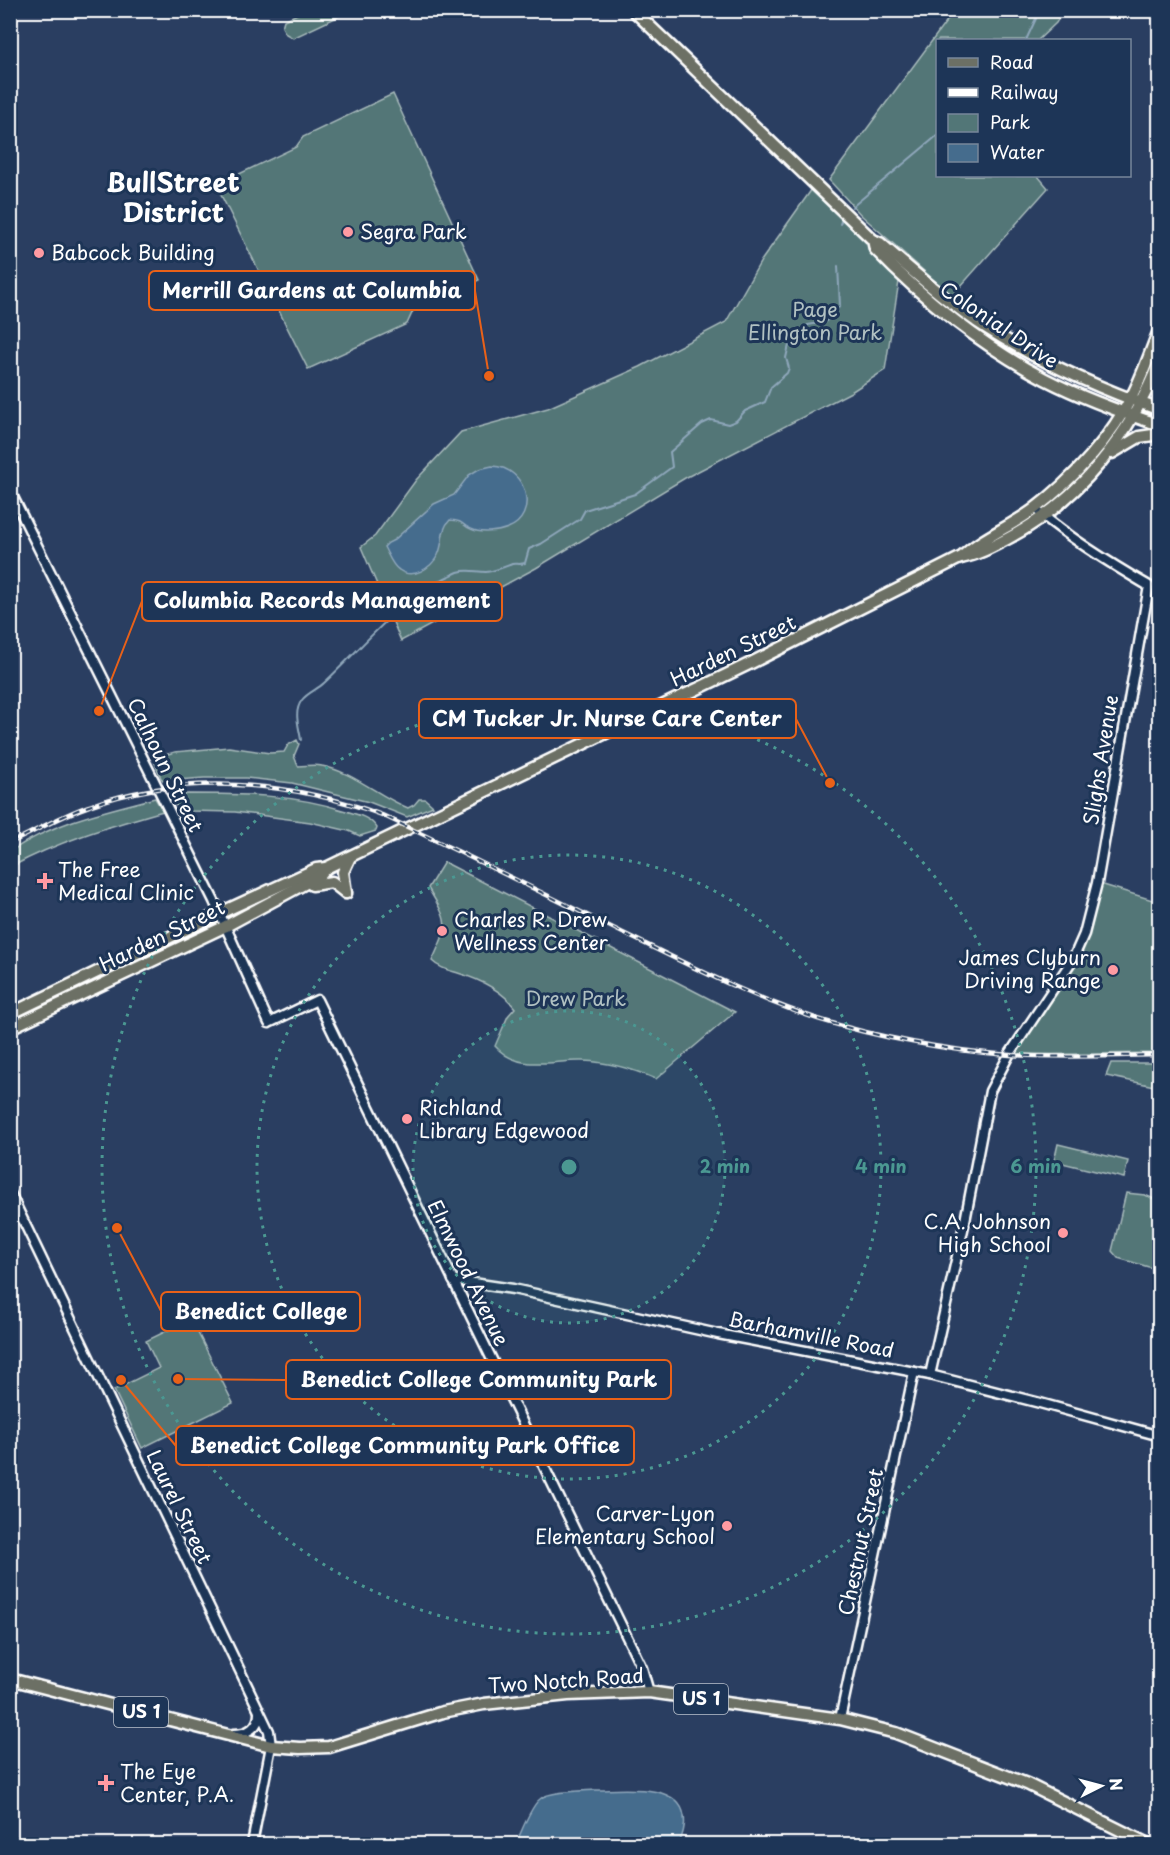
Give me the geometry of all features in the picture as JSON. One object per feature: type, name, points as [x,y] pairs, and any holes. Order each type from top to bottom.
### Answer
[{"type":"main road","name":"Colonial Drive","points":[[633,10],[873,240],[880,243],[938,293],[976,321],[1016,346],[1090,384],[1160,411]]},
{"type":"main road","name":"Colonial Drive","points":[[873,240],[876,249],[923,296],[1007,357],[1046,379],[1122,412],[1160,425]]},
{"type":"main road","name":"Harden Street","points":[[10,1014],[220,913],[316,869],[326,868],[758,659],[960,558],[973,556],[993,547],[1044,516],[1076,489],[1102,461],[1134,416],[1135,402],[1160,328]]},
{"type":"main road","name":"Harden Street","points":[[960,558],[970,548],[1006,529],[1035,509],[1069,479],[1085,462],[1122,412],[1135,402],[1160,360]]},
{"type":"main road","points":[[1102,461],[1139,437],[1160,434]]},
{"type":"main road","points":[[291,891],[327,881],[336,884],[346,893],[342,879],[350,856]]},
{"type":"main road","name":"Harden Street","points":[[10,1028],[226,926],[319,876],[326,868]]},
{"type":"main road","name":"Two Notch Road","points":[[10,1679],[271,1746],[300,1748],[329,1747],[443,1712],[484,1704],[568,1695],[649,1692],[840,1719],[896,1732],[1027,1784],[1148,1845]]},
{"type":"street","name":"Calhoun Street","points":[[11,495],[220,913],[269,1023],[317,1000]]},
{"type":"street","name":"Slighs Avenue","points":[[930,1376],[965,1221],[990,1091],[1009,1055],[1073,959],[1084,934],[1097,884],[1149,586],[1097,555],[1035,509]]},
{"type":"street","name":"Elmwood Avenue","points":[[317,1000],[642,1668],[649,1692]]},
{"type":"street","name":"Laurel Street","points":[[10,1193],[269,1731],[271,1746],[252,1845]]},
{"type":"street","name":"Barhamville Road","points":[[453,1280],[513,1289],[729,1336],[914,1372],[1040,1403],[1160,1437]]},
{"type":"street","name":"Chestnut Street","points":[[840,1719],[914,1372]]},
{"type":"street","points":[[226,1734],[241,1734],[251,1730],[258,1720],[259,1710]]},
{"type":"green space","points":[[350,10],[293,38],[286,34],[282,27],[284,20],[304,11]]},
{"type":"green space","points":[[954,11],[1063,11],[1056,23],[1039,39],[936,39],[936,177],[1039,177],[1048,188],[952,296],[861,215],[829,180]]},
{"type":"green space","name":"Segra Park","points":[[393,94],[479,280],[413,311],[407,324],[308,369],[216,185],[296,147],[303,137]]},
{"type":"green space","name":"Page Ellington Park","points":[[812,189],[900,275],[885,370],[851,392],[685,478],[536,568],[401,641],[361,547],[375,536],[416,480],[461,432],[548,408],[640,367],[726,322],[761,261]]},
{"type":"green space","points":[[297,740],[299,744],[294,756],[298,766],[316,765],[334,769],[408,808],[419,799],[425,799],[433,806],[407,817],[369,802],[292,783],[246,778],[164,781],[155,763],[161,756],[175,752],[229,747],[270,753],[284,752],[288,745]]},
{"type":"green space","points":[[187,794],[248,795],[307,801],[359,815],[371,821],[377,828],[376,831],[360,836],[349,831],[310,822],[235,812],[188,811],[175,805],[178,798]]},
{"type":"green space","points":[[155,798],[163,811],[66,842],[11,867],[11,851],[45,832],[80,819]]},
{"type":"green space","name":"Drew Park","points":[[444,862],[735,1012],[656,1079],[611,1064],[583,1061],[536,1063],[514,1060],[495,1046],[508,1016],[515,1008],[489,986],[432,961],[442,939],[445,924],[440,909],[428,888]]},
{"type":"green space","name":"James Clyburn Driving Range","points":[[1097,883],[1159,902],[1159,1053],[1009,1055],[1074,957]]},
{"type":"green space","points":[[1111,1063],[1159,1063],[1159,1087],[1106,1076]]},
{"type":"green space","points":[[1058,1144],[1128,1161],[1124,1178],[1054,1161]]},
{"type":"green space","points":[[1126,1193],[1145,1195],[1159,1201],[1159,1270],[1118,1258],[1112,1251]]},
{"type":"green space","points":[[191,1319],[233,1403],[142,1448],[114,1390],[159,1368],[146,1341]]},
{"type":"water","points":[[492,466],[504,469],[521,483],[526,504],[524,514],[518,522],[508,528],[484,532],[475,531],[461,522],[450,520],[445,528],[438,555],[431,564],[421,571],[410,574],[397,568],[384,547],[434,504],[454,495],[469,475],[479,469]]},
{"type":"water","points":[[596,1790],[648,1790],[672,1798],[680,1805],[684,1816],[684,1827],[679,1844],[638,1844],[611,1840],[591,1844],[516,1844],[530,1813],[544,1796]]},
{"type":"waterway","points":[[1026,39],[1040,10]]},
{"type":"waterway","points":[[852,207],[936,137]]},
{"type":"waterway","points":[[840,224],[842,218]]},
{"type":"waterway","points":[[301,740],[297,714],[302,700],[324,683],[386,621],[419,593],[458,572],[486,572],[512,564],[525,563],[529,549],[580,519],[585,510],[635,494],[672,467],[670,452],[702,424],[711,420],[728,424],[736,421],[745,411],[765,402],[771,387],[787,373],[789,368],[786,358],[789,345],[808,325],[825,322],[840,306],[838,266]]},
{"type":"railway","points":[[10,843],[59,818],[89,806],[125,795],[162,788],[237,785],[311,794],[382,815],[719,979],[768,1001],[818,1019],[864,1032],[913,1042],[987,1053],[1047,1056],[1160,1055]]},
{"type":"place","name":"Segra Park","points":[[348,232]]},
{"type":"place","name":"Babcock Building","points":[[39,253]]},
{"type":"place","name":"Merrill Gardens at Columbia","points":[[489,376]]},
{"type":"place","name":"Columbia Records Management","points":[[99,711]]},
{"type":"place","name":"CM Tucker Jr. Nurse Care Center","points":[[830,783]]},
{"type":"place","name":"The Free Medical Clinic","points":[[45,881]]},
{"type":"place","name":"Charles R. Drew Wellness Center","points":[[442,931]]},
{"type":"place","name":"James Clyburn Driving Range","points":[[1113,970]]},
{"type":"place","name":"Richland Library Edgewood","points":[[407,1119]]},
{"type":"place","name":"Benedict College","points":[[117,1228]]},
{"type":"place","name":"C.A. Johnson High School","points":[[1063,1233]]},
{"type":"place","name":"Benedict College Community Park","points":[[178,1379]]},
{"type":"place","name":"Benedict College Community Park Office","points":[[121,1380]]},
{"type":"place","name":"Carver-Lyon Elementary School","points":[[727,1526]]},
{"type":"place","name":"The Eye Center, P.A.","points":[[106,1783]]},
{"type":"district","name":"BullStreet District","points":[[173,198]]}]
